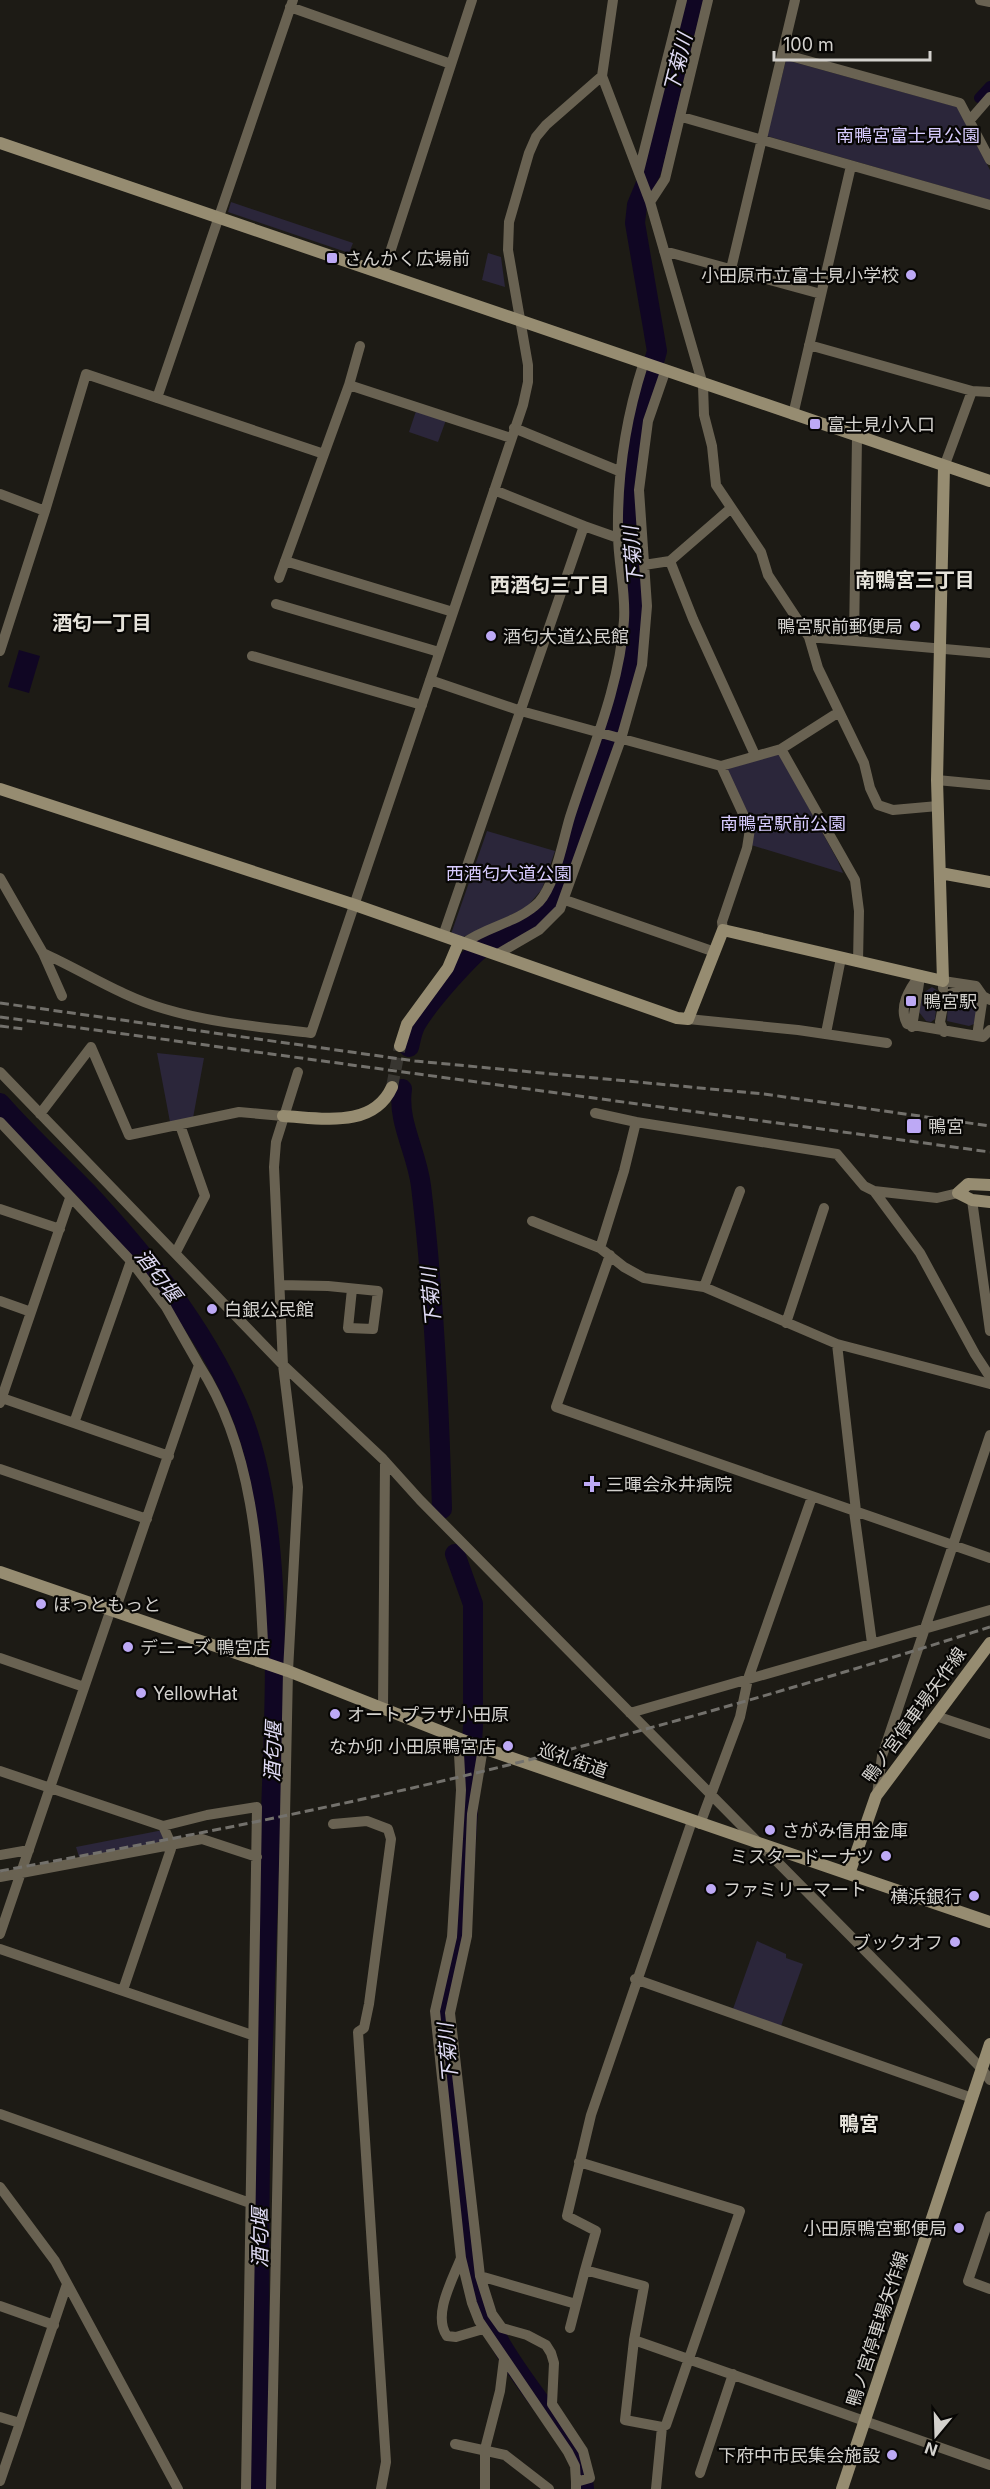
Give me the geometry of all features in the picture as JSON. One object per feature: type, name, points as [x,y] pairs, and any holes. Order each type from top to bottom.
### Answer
[{"type":"street","points":[[382,274],[471,0]]},
{"type":"street","points":[[613,0],[602,76],[650,202],[703,385],[704,415],[712,446],[716,485],[761,552],[768,575],[808,637],[818,668],[864,764],[870,788],[878,805],[893,810],[938,806]]},
{"type":"street","points":[[639,171],[682,0]]},
{"type":"street","points":[[650,202],[666,179],[708,0]]},
{"type":"street","points":[[731,269],[795,0]]},
{"type":"street","points":[[980,0],[990,2]]},
{"type":"street","points":[[157,398],[292,4],[451,64]]},
{"type":"street","points":[[783,54],[960,104],[990,160]]},
{"type":"street","points":[[43,953],[99,982],[163,1009],[220,1022],[311,1033],[513,433],[528,382],[522,322],[508,250],[509,222],[528,153],[546,125],[602,76]]},
{"type":"street","points":[[970,120],[990,97]]},
{"type":"street","points":[[682,117],[990,205]]},
{"type":"street","points":[[0,143],[663,372],[990,481]]},
{"type":"street","points":[[793,415],[851,166]]},
{"type":"street","points":[[664,250],[821,294]]},
{"type":"street","points":[[809,345],[972,391],[990,392]]},
{"type":"street","points":[[279,578],[349,386],[360,346]]},
{"type":"street","points":[[400,1047],[407,1023],[464,944],[474,936],[513,920],[543,896],[614,679],[622,638],[625,597],[618,538],[619,471],[629,409],[644,365]]},
{"type":"street","points":[[493,954],[539,930],[553,919],[565,900],[621,739],[646,638],[639,490],[648,421],[663,372]]},
{"type":"street","points":[[0,651],[87,374],[324,454]]},
{"type":"street","points":[[349,386],[513,433],[619,471]]},
{"type":"street","points":[[944,1032],[940,1022],[943,981],[937,780],[938,648],[944,467],[972,391]]},
{"type":"street","points":[[854,640],[857,437]]},
{"type":"street","points":[[494,490],[618,538]]},
{"type":"street","points":[[0,494],[45,511]]},
{"type":"street","points":[[644,565],[670,561],[730,509]]},
{"type":"street","points":[[443,936],[584,526]]},
{"type":"street","points":[[285,561],[453,612]]},
{"type":"street","points":[[670,561],[693,619],[755,755]]},
{"type":"street","points":[[276,604],[439,652]]},
{"type":"street","points":[[808,637],[990,653]]},
{"type":"street","points":[[252,656],[422,705]]},
{"type":"street","points":[[430,680],[521,711],[721,766],[781,749],[839,712]]},
{"type":"street","points":[[781,749],[855,880],[859,911],[858,962]]},
{"type":"street","points":[[688,1019],[712,951],[723,930],[722,922],[747,849],[750,830],[721,766]]},
{"type":"street","points":[[937,780],[990,785]]},
{"type":"street","points":[[0,789],[355,905],[677,1018],[826,1033],[887,1043]]},
{"type":"street","points":[[940,873],[990,882]]},
{"type":"street","points":[[0,878],[43,953],[62,996]]},
{"type":"street","points":[[565,900],[712,951]]},
{"type":"street","points":[[723,930],[943,981],[990,987]]},
{"type":"street","points":[[826,1033],[841,958]]},
{"type":"street","points":[[920,975],[912,1027],[984,1037],[990,1030]]},
{"type":"street","points":[[975,986],[986,998]]},
{"type":"street","points":[[942,1003],[950,991],[986,998]]},
{"type":"street","points":[[977,1036],[986,998]]},
{"type":"street","points":[[40,1114],[91,1047],[129,1135],[240,1112],[283,1116],[357,1117],[373,1111],[386,1101],[392,1087]]},
{"type":"street","points":[[0,1071],[283,1365],[385,1462],[758,1844],[982,2069],[990,2080]]},
{"type":"street","points":[[271,2489],[288,1671],[298,1487],[283,1365],[274,1167],[276,1142],[298,1072]]},
{"type":"street","points":[[595,1113],[636,1122],[837,1154],[864,1186],[874,1191],[937,1198],[958,1193],[968,1184],[990,1185]]},
{"type":"street","points":[[0,1122],[131,1261],[166,1306],[213,1386],[243,1466],[258,1558],[264,1663],[0,1572]]},
{"type":"street","points":[[636,1122],[605,1251],[556,1407],[990,1558]]},
{"type":"street","points":[[176,1252],[205,1196],[180,1125]]},
{"type":"street","points":[[704,1287],[740,1191]]},
{"type":"street","points":[[874,1191],[921,1253],[975,1354],[990,1377]]},
{"type":"street","points":[[958,1193],[972,1200],[990,1202]]},
{"type":"street","points":[[70,1198],[1,1400],[169,1456]]},
{"type":"street","points":[[972,1200],[990,1331]]},
{"type":"street","points":[[786,1323],[824,1208]]},
{"type":"street","points":[[0,1209],[60,1229]]},
{"type":"street","points":[[532,1221],[605,1251],[624,1267],[644,1278],[704,1287],[837,1344],[990,1384]]},
{"type":"street","points":[[74,1423],[131,1261]]},
{"type":"street","points":[[280,1285],[352,1289]]},
{"type":"street","points":[[0,1301],[31,1312]]},
{"type":"street","points":[[837,1344],[872,1643]]},
{"type":"street","points":[[0,1934],[84,1687],[147,1519],[199,1365]]},
{"type":"street","points":[[876,1796],[882,1756],[990,1435]]},
{"type":"street","points":[[383,1708],[385,1462]]},
{"type":"street","points":[[0,1469],[147,1519]]},
{"type":"street","points":[[570,2328],[596,2231],[567,2216],[591,2115],[636,1979],[696,1822],[710,1795],[740,1717],[748,1679],[812,1497]]},
{"type":"street","points":[[630,1713],[990,1610]]},
{"type":"street","name":"鴨ノ宮停車場矢作線","points":[[849,1874],[876,1796],[990,1643]]},
{"type":"street","points":[[0,1658],[84,1687]]},
{"type":"street","name":"巡礼街道","points":[[264,1663],[473,1744],[849,1874]]},
{"type":"street","points":[[936,1716],[990,1734]]},
{"type":"street","points":[[473,1744],[467,1936],[450,2013],[480,2276],[492,2314],[502,2328],[546,2345],[551,2353],[554,2363],[552,2404],[583,2451],[590,2478],[576,2486],[575,2466],[568,2452],[483,2329],[472,2303],[461,2258],[435,2012],[452,1937],[461,1790],[459,1754],[473,1744]]},
{"type":"street","points":[[0,1771],[163,1826],[207,1815],[257,1807],[246,2489]]},
{"type":"street","points":[[333,1824],[367,1821],[388,1829],[391,1839],[367,2012],[364,2028],[358,2032],[386,2462],[381,2489]]},
{"type":"street","points":[[123,1990],[172,1846],[163,1826]]},
{"type":"street","points":[[0,1877],[202,1839],[257,1857]]},
{"type":"street","points":[[0,1855],[29,1850]]},
{"type":"street","points":[[849,1874],[990,1922]]},
{"type":"street","points":[[0,1948],[252,2035]]},
{"type":"street","points":[[636,1979],[972,2098]]},
{"type":"street","name":"鴨ノ宮停車場矢作線","points":[[842,2489],[990,2044]]},
{"type":"street","points":[[0,2114],[250,2203]]},
{"type":"street","points":[[579,2162],[740,2211],[666,2425],[662,2427],[656,2489]]},
{"type":"street","points":[[0,2187],[55,2261],[178,2489]]},
{"type":"street","points":[[990,2216],[968,2281],[990,2289]]},
{"type":"street","points":[[461,2258],[446,2294],[442,2312],[444,2331],[447,2336],[456,2337],[483,2329]]},
{"type":"street","points":[[585,2270],[644,2286],[634,2340],[625,2420],[662,2427]]},
{"type":"street","points":[[480,2276],[576,2304]]},
{"type":"street","points":[[0,2481],[67,2284]]},
{"type":"street","points":[[0,2306],[54,2325]]},
{"type":"street","points":[[634,2340],[990,2465]]},
{"type":"street","points":[[485,2489],[485,2449],[489,2426],[500,2391],[504,2359]]},
{"type":"street","points":[[700,2473],[733,2374]]},
{"type":"street","points":[[0,2417],[20,2423]]},
{"type":"street","points":[[455,2444],[505,2455],[549,2489]]},
{"type":"green space","name":"南鴨宮富士見公園","points":[[786,60],[957,107],[990,170],[990,200],[767,136]]},
{"type":"green space","points":[[231,202],[353,243],[349,253],[228,212]]},
{"type":"green space","points":[[488,253],[501,257],[505,287],[482,280]]},
{"type":"green space","points":[[416,411],[446,420],[438,442],[409,432]]},
{"type":"green space","name":"南鴨宮駅前公園","points":[[779,754],[843,873],[751,845],[727,769]]},
{"type":"green space","name":"西酒匂大道公園","points":[[487,831],[555,851],[542,889],[526,908],[461,938],[451,934]]},
{"type":"green space","points":[[932,987],[938,991],[935,1019],[931,1022],[926,1021],[919,1012],[923,993]]},
{"type":"green space","points":[[954,996],[976,1000],[978,1003],[974,1024],[969,1026],[947,1021],[948,1000]]},
{"type":"green space","points":[[157,1053],[204,1058],[193,1118],[170,1122]]},
{"type":"green space","points":[[163,1830],[170,1845],[80,1860],[76,1847]]},
{"type":"green space","points":[[757,1941],[786,1954],[786,1958],[803,1964],[781,2026],[733,2009]]},
{"type":"shaded area","points":[[19,650],[40,656],[29,693],[8,687]]},
{"type":"waterway","name":"下菊川","points":[[409,1047],[416,1024],[462,967],[491,941],[540,913],[554,896],[620,706],[635,639],[638,605],[630,517],[631,469],[644,397],[657,351],[635,223],[637,205],[652,169],[693,0]]},
{"type":"waterway","points":[[979,98],[990,86]]},
{"type":"waterway","name":"下菊川","points":[[402,1089],[402,1113],[419,1173],[426,1226],[435,1347],[442,1509]]},
{"type":"waterway","name":"酒匂堰","points":[[0,1103],[110,1217],[152,1267],[190,1319],[237,1404],[252,1446],[262,1492],[273,1591],[275,1692],[261,2120],[258,2489]]},
{"type":"waterway","name":"下菊川","points":[[455,1554],[473,1604],[473,1726],[461,1926],[443,2021],[473,2281],[480,2303],[502,2347],[575,2449],[582,2469],[584,2489]]},
{"type":"tunnel","points":[[392,1087],[400,1046]]},
{"type":"railway","points":[[0,1003],[415,1061],[764,1094],[990,1126]]},
{"type":"railway","points":[[0,1017],[990,1152]]},
{"type":"railway","points":[[0,1026],[24,1029]]},
{"type":"railway","points":[[0,1871],[277,1817],[484,1771],[717,1709],[990,1627]]},
{"type":"place","name":"さんかく広場前","points":[[332,258]]},
{"type":"place","name":"小田原市立富士見小学校","points":[[911,275]]},
{"type":"place","name":"富士見小入口","points":[[815,424]]},
{"type":"place","name":"鴨宮駅前郵便局","points":[[915,626]]},
{"type":"place","name":"酒匂大道公民館","points":[[491,636]]},
{"type":"place","name":"鴨宮駅","points":[[911,1001]]},
{"type":"place","name":"鴨宮","points":[[914,1126]]},
{"type":"place","name":"白銀公民館","points":[[212,1309]]},
{"type":"place","name":"三暉会永井病院","points":[[592,1484]]},
{"type":"place","name":"ほっともっと","points":[[41,1604]]},
{"type":"place","name":"デニーズ 鴨宮店","points":[[128,1647]]},
{"type":"place","name":"YellowHat","points":[[141,1693]]},
{"type":"place","name":"オートプラザ小田原","points":[[335,1714]]},
{"type":"place","name":"なか卯 小田原鴨宮店","points":[[508,1746]]},
{"type":"place","name":"さがみ信用金庫","points":[[770,1830]]},
{"type":"place","name":"ミスタードーナツ","points":[[886,1856]]},
{"type":"place","name":"ファミリーマート","points":[[711,1889]]},
{"type":"place","name":"横浜銀行","points":[[974,1896]]},
{"type":"place","name":"ブックオフ","points":[[955,1942]]},
{"type":"place","name":"小田原鴨宮郵便局","points":[[959,2228]]},
{"type":"place","name":"下府中市民集会施設","points":[[892,2455]]},
{"type":"district","name":"南鴨宮三丁目","points":[[915,580]]},
{"type":"district","name":"西酒匂三丁目","points":[[550,585]]},
{"type":"district","name":"酒匂一丁目","points":[[102,623]]},
{"type":"district","name":"鴨宮","points":[[859,2124]]}]
